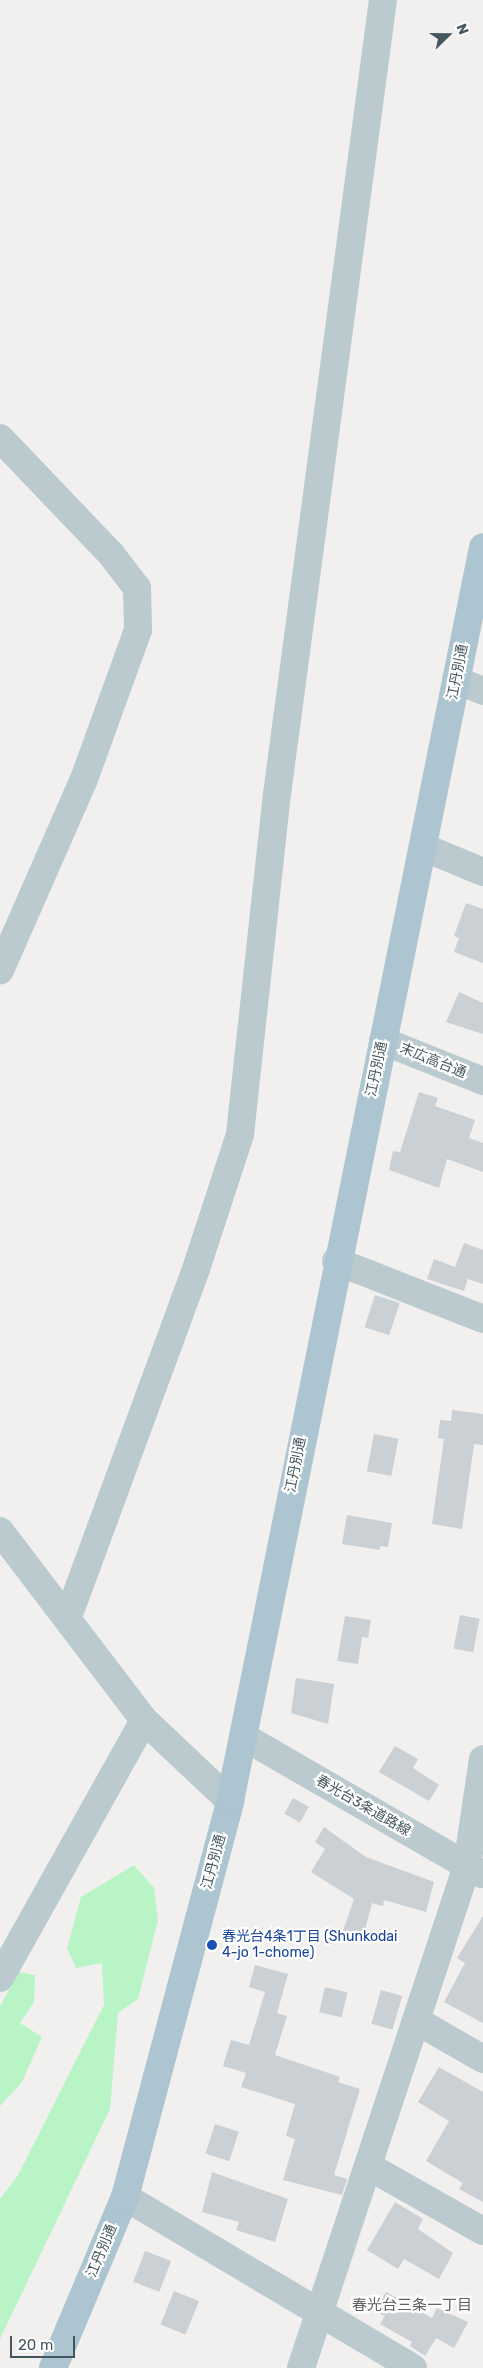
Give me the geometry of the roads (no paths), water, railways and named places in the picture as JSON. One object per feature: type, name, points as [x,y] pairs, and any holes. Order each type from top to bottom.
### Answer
[{"type":"main road","name":"江丹別通","points":[[53,2368],[125,2197],[230,1801],[336,1261],[383,1042],[483,547]]},
{"type":"street","points":[[68,1617],[196,1269],[240,1134],[277,794],[383,0]]},
{"type":"street","points":[[0,438],[111,554],[137,588],[138,630],[84,779],[0,970]]},
{"type":"street","points":[[456,680],[483,691]]},
{"type":"street","points":[[423,847],[483,872]]},
{"type":"street","name":"末広高台通","points":[[383,1042],[483,1081]]},
{"type":"street","points":[[336,1261],[483,1319]]},
{"type":"street","points":[[0,1531],[68,1617],[144,1720],[230,1801]]},
{"type":"street","points":[[0,1978],[144,1720]]},
{"type":"street","name":"春光台3条道路線","points":[[244,1737],[475,1871]]},
{"type":"street","points":[[301,2368],[320,2316],[417,2021],[475,1871],[483,1759]]},
{"type":"street","points":[[417,2021],[483,2059]]},
{"type":"street","points":[[368,2166],[483,2231]]},
{"type":"street","points":[[125,2197],[320,2316],[413,2368]]},
{"type":"place","name":"春光台4条1丁目 (Shunkodai 4-jo 1-chome)","points":[[212,1945]]},
{"type":"district","name":"春光台三条一丁目","points":[[412,2306]]}]
